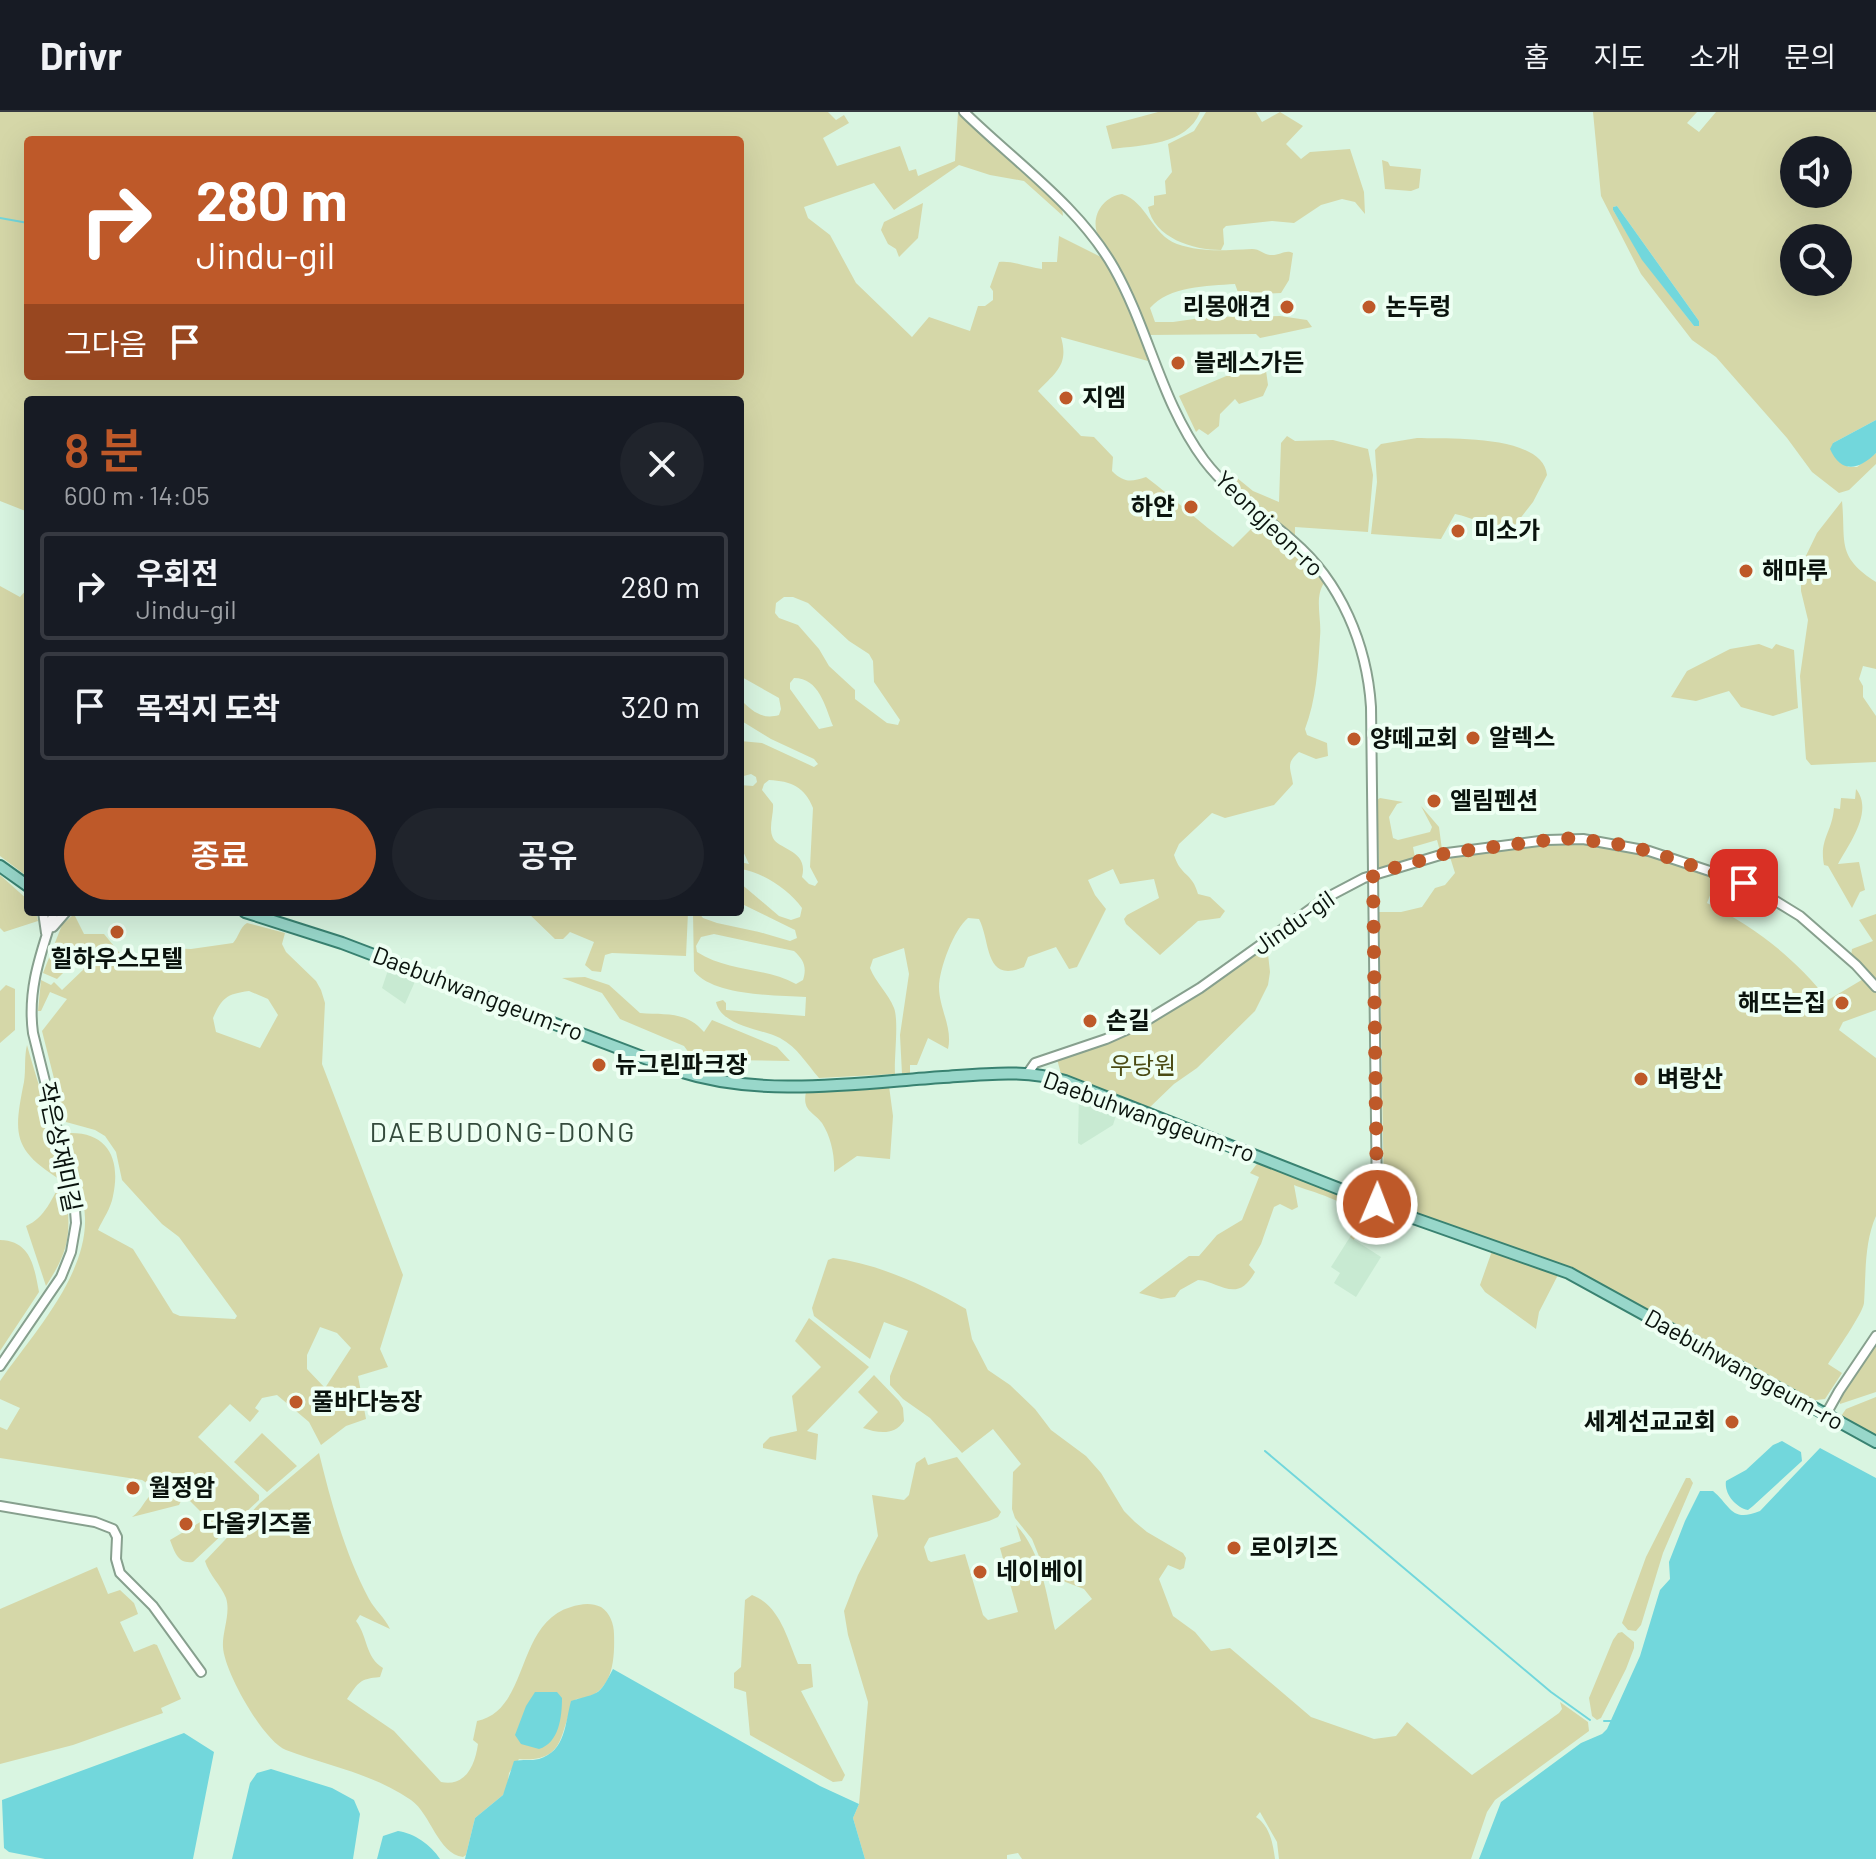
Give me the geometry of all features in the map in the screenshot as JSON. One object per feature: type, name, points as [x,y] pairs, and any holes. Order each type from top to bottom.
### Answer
[{"type":"main road","points":[[0,866],[24,884]]},
{"type":"main road","name":"Daebuhwanggeum-ro","points":[[258,916],[342,943],[679,1071],[719,1082],[783,1086],[1028,1073],[1065,1081],[1377,1204],[1585,1280],[1876,1442]]},
{"type":"street","name":"Yeongjeon-ro","points":[[964,112],[1075,216],[1099,245],[1122,284],[1167,395],[1195,446],[1233,492],[1306,553],[1344,608],[1359,641],[1370,692],[1377,1204]]},
{"type":"street","name":"Jindu-gil","points":[[1028,1073],[1035,1063],[1106,1039],[1154,1016],[1200,988],[1326,898],[1373,874],[1447,853],[1564,838],[1613,843],[1649,851],[1731,877],[1758,889],[1814,927],[1876,987]]},
{"type":"street","points":[[43,916],[46,938]]},
{"type":"street","name":"작은상재미길","points":[[0,1366],[61,1277],[75,1238],[74,1198],[31,1015],[33,982],[53,916]]},
{"type":"street","points":[[46,938],[63,916]]},
{"type":"street","points":[[1825,1416],[1876,1336]]},
{"type":"street","points":[[0,1506],[110,1526],[117,1537],[116,1559],[120,1573],[153,1606],[201,1672]]},
{"type":"shaded area","points":[[389,967],[417,977],[405,1004],[382,988]]},
{"type":"shaded area","points":[[1079,1093],[1118,1109],[1113,1125],[1081,1145],[1078,1143]]},
{"type":"shaded area","points":[[1350,1237],[1381,1257],[1356,1297],[1334,1283],[1340,1273],[1331,1267]]},
{"type":"green space","points":[[0,112],[828,112],[836,120],[844,115],[849,123],[823,138],[837,166],[900,146],[909,171],[916,169],[918,176],[955,161],[958,113],[1062,208],[1063,216],[1024,181],[959,165],[894,210],[874,183],[804,207],[808,218],[830,235],[856,283],[912,337],[929,317],[970,331],[978,306],[985,306],[993,300],[990,287],[999,262],[1042,269],[1042,262],[1057,262],[1059,236],[1103,258],[1129,307],[1148,361],[1061,337],[1062,361],[1038,391],[1081,436],[1094,437],[1113,457],[1112,471],[1120,478],[1132,480],[1146,477],[1233,547],[1260,520],[1302,557],[1324,583],[1319,602],[1316,684],[1305,729],[1307,735],[1327,743],[1328,756],[1316,759],[1299,752],[1290,763],[1293,784],[1274,805],[1225,818],[1212,813],[1179,844],[1174,855],[1177,862],[1193,882],[1198,894],[1210,897],[1225,911],[1220,918],[1198,921],[1160,955],[1124,919],[1159,898],[1154,879],[1120,884],[1113,869],[1088,880],[1106,909],[1077,967],[1069,969],[1056,947],[1028,957],[1024,967],[1011,971],[995,965],[979,919],[968,918],[953,940],[940,979],[940,995],[949,1033],[948,1049],[928,1038],[917,1065],[910,1065],[910,1073],[902,1074],[900,1035],[909,974],[904,948],[873,959],[870,968],[895,1014],[895,1074],[819,1078],[786,1042],[734,1022],[719,1010],[716,1002],[723,1000],[726,1010],[805,1016],[806,997],[730,990],[703,979],[694,971],[693,916],[790,941],[797,938],[795,930],[744,905],[744,886],[779,916],[791,920],[800,917],[802,908],[775,883],[744,870],[744,863],[749,864],[744,853],[744,785],[753,786],[757,782],[751,774],[744,776],[744,741],[762,743],[814,767],[818,764],[814,759],[744,722],[744,703],[762,715],[779,715],[781,709],[779,698],[744,678],[744,396],[24,396],[24,510],[0,501]],"holes":[[[784,597],[808,603],[849,641],[869,654],[873,661],[874,682],[900,720],[898,725],[887,723],[855,699],[855,690],[829,666],[798,625],[779,618],[775,613],[776,603]],[[794,678],[803,679],[815,688],[833,726],[819,729],[790,689]],[[769,780],[796,786],[810,801],[813,808],[810,867],[818,882],[815,886],[802,877],[803,868],[797,856],[773,838],[773,804],[762,790]],[[714,934],[794,951],[804,964],[803,980],[796,984],[709,958],[697,952],[696,946],[701,937]]]},
{"type":"green space","points":[[1158,112],[1200,112],[1194,123],[1174,137],[1112,149],[1106,126]]},
{"type":"green space","points":[[1206,112],[1256,112],[1262,122],[1280,112],[1303,126],[1286,144],[1301,159],[1310,152],[1350,149],[1364,192],[1365,214],[1355,202],[1342,199],[1321,205],[1294,223],[1272,221],[1226,226],[1221,250],[1187,245],[1166,234],[1152,218],[1148,207],[1154,205],[1154,196],[1166,194],[1165,181],[1172,172],[1168,144],[1194,131]]},
{"type":"green space","points":[[1593,112],[1697,112],[1687,123],[1699,132],[1716,112],[1876,112],[1876,420],[1833,443],[1848,467],[1857,467],[1876,453],[1876,464],[1849,490],[1839,493],[1812,472],[1787,438],[1716,357],[1692,340],[1641,274],[1601,196]],"holes":[[[1617,206],[1699,321],[1699,326],[1694,326],[1643,260],[1613,210]]]},
{"type":"green space","points":[[1382,160],[1390,166],[1421,169],[1419,188],[1411,191],[1385,189]]},
{"type":"green space","points":[[1122,194],[1138,204],[1161,234],[1177,244],[1205,250],[1255,249],[1270,255],[1293,253],[1289,280],[1281,293],[1239,295],[1235,284],[1189,288],[1167,295],[1150,308],[1155,322],[1208,317],[1280,316],[1307,320],[1312,327],[1260,338],[1256,334],[1148,335],[1127,283],[1096,230],[1097,216],[1103,204]]},
{"type":"green space","points":[[923,203],[918,238],[899,257],[881,230],[884,222]]},
{"type":"green space","points":[[1264,356],[1268,385],[1263,396],[1239,404],[1235,399],[1220,414],[1219,426],[1208,435],[1199,429],[1196,432],[1179,396]]},
{"type":"green space","points":[[1287,436],[1295,441],[1333,440],[1368,449],[1373,475],[1368,532],[1295,527],[1295,537],[1235,488],[1231,473],[1253,491],[1279,502],[1281,443]]},
{"type":"green space","points":[[1417,438],[1471,439],[1512,446],[1529,452],[1542,462],[1547,475],[1533,502],[1515,525],[1492,526],[1455,514],[1441,539],[1371,534],[1377,482],[1375,450],[1381,444]]},
{"type":"green space","points":[[1842,501],[1844,538],[1849,556],[1863,573],[1876,582],[1876,669],[1863,666],[1859,679],[1863,697],[1876,716],[1876,762],[1811,765],[1806,759],[1800,676],[1808,620],[1801,591],[1801,566],[1817,533]]},
{"type":"green space","points":[[0,586],[20,597],[24,592],[24,874],[0,856]]},
{"type":"green space","points":[[1759,644],[1772,649],[1776,644],[1794,650],[1798,708],[1773,716],[1741,707],[1729,691],[1696,701],[1671,697],[1687,671],[1730,649]]},
{"type":"green space","points":[[1856,789],[1861,798],[1861,817],[1838,864],[1859,862],[1865,890],[1860,892],[1852,908],[1828,866],[1824,865],[1823,856],[1834,808],[1840,809],[1841,798],[1855,799]]},
{"type":"green space","points":[[1377,800],[1403,802],[1397,804],[1389,817],[1393,838],[1398,840],[1430,832],[1432,827],[1421,806],[1439,827],[1442,850],[1437,840],[1413,847],[1415,858],[1379,869]]},
{"type":"green space","points":[[1574,841],[1633,850],[1717,878],[1707,903],[1742,922],[1773,945],[1802,970],[1828,1000],[1865,978],[1876,993],[1876,1010],[1843,1022],[1839,1030],[1876,1058],[1876,1216],[1867,1248],[1864,1303],[1828,1364],[1842,1373],[1825,1399],[1807,1401],[1591,1279],[1392,1204],[1384,1195],[1379,912],[1401,912],[1422,907],[1435,888],[1445,885],[1455,873],[1450,857]]},
{"type":"green space","points":[[0,875],[24,896],[24,916],[37,916],[38,921],[4,932],[0,928]]},
{"type":"green space","points":[[1876,914],[1876,982],[1851,956],[1852,949],[1873,941],[1859,920]]},
{"type":"green space","points":[[72,916],[75,916],[84,934],[104,934],[133,969],[148,964],[170,948],[191,949],[233,943],[247,923],[285,933],[282,944],[286,952],[316,981],[321,990],[325,1003],[322,1064],[403,1275],[380,1349],[388,1367],[358,1376],[366,1419],[346,1426],[321,1445],[309,1422],[277,1395],[262,1398],[255,1408],[259,1411],[250,1422],[230,1404],[198,1437],[259,1495],[259,1500],[193,1562],[180,1559],[170,1540],[207,1518],[189,1500],[132,1517],[153,1493],[153,1487],[142,1480],[0,1458],[0,1427],[7,1430],[20,1408],[0,1399],[0,1381],[55,1304],[77,1261],[83,1240],[83,1196],[67,1133],[93,1137],[108,1150],[113,1159],[115,1183],[111,1205],[98,1230],[133,1249],[173,1313],[235,1319],[237,1316],[179,1237],[162,1224],[122,1180],[116,1152],[105,1136],[66,1122],[42,1031],[67,999],[50,992],[41,1011],[38,1011],[41,980],[51,985],[54,982],[62,990],[84,969],[76,960],[57,979],[43,973],[62,925]],"holes":[[[249,991],[268,999],[278,1015],[260,1048],[216,1032],[213,1018],[226,998]],[[320,1327],[337,1333],[351,1348],[325,1388],[307,1369],[307,1355]]]},
{"type":"green space","points":[[531,916],[688,916],[686,956],[612,953],[605,955],[601,972],[592,971],[585,965],[594,942],[570,932],[563,939],[555,939]]},
{"type":"green space","name":"우당원","points":[[1267,945],[1268,985],[1255,1011],[1197,1068],[1174,1084],[1148,1109],[1061,1074],[1057,1059],[1102,1045],[1161,1017],[1220,980]]},
{"type":"green space","points":[[585,977],[609,985],[640,1013],[683,1017],[704,1032],[712,1020],[777,1047],[790,1061],[722,1060],[716,1069],[697,1064],[684,1046],[620,1019],[602,993],[562,978]]},
{"type":"green space","points":[[6,985],[15,989],[15,1030],[0,1043],[0,991]]},
{"type":"green space","points":[[27,1045],[56,1143],[67,1196],[67,1240],[56,1270],[46,1286],[26,1226],[43,1213],[62,1181],[34,1160],[20,1140],[18,1116]]},
{"type":"green space","points":[[889,1086],[893,1116],[890,1159],[857,1156],[834,1172],[830,1140],[822,1123],[807,1107],[806,1092]]},
{"type":"green space","points":[[1259,1161],[1360,1204],[1364,1215],[1354,1240],[1350,1237],[1357,1219],[1348,1207],[1294,1185],[1298,1207],[1292,1210],[1280,1204],[1274,1207],[1261,1244],[1249,1265],[1255,1272],[1241,1287],[1228,1289],[1198,1280],[1180,1290],[1175,1297],[1161,1299],[1139,1293],[1189,1256],[1199,1256],[1217,1235],[1242,1220],[1259,1177],[1250,1173]]},
{"type":"green space","points":[[0,1240],[10,1241],[25,1250],[33,1264],[39,1292],[0,1351]]},
{"type":"green space","points":[[1492,1251],[1558,1275],[1539,1312],[1536,1329],[1485,1292],[1480,1285]]},
{"type":"green space","points":[[833,1258],[868,1265],[902,1277],[966,1309],[972,1339],[988,1370],[1010,1385],[1051,1430],[1086,1456],[1135,1522],[1183,1553],[1186,1558],[1184,1568],[1180,1570],[1168,1565],[1159,1579],[1173,1616],[1195,1632],[1211,1651],[1230,1648],[1311,1717],[1374,1739],[1396,1736],[1407,1722],[1472,1775],[1559,1713],[1562,1709],[1560,1702],[1588,1722],[1589,1731],[1495,1800],[1487,1812],[1471,1859],[1279,1859],[1277,1842],[1260,1812],[1256,1817],[1268,1830],[1275,1859],[1022,1859],[1018,1853],[1007,1855],[1007,1859],[865,1859],[853,1818],[859,1804],[868,1702],[844,1611],[878,1536],[872,1495],[904,1500],[909,1495],[916,1463],[925,1457],[928,1465],[957,1457],[1001,1512],[989,1521],[929,1538],[924,1547],[928,1560],[931,1562],[965,1554],[983,1615],[988,1620],[1018,1612],[1000,1548],[1021,1541],[1016,1525],[1037,1561],[1055,1630],[1092,1599],[1084,1589],[1055,1578],[1049,1581],[1032,1539],[1015,1518],[1012,1509],[1013,1472],[1021,1464],[993,1429],[962,1453],[930,1418],[903,1399],[890,1385],[890,1376],[908,1331],[884,1322],[870,1359],[814,1316],[812,1308],[828,1260]]},
{"type":"green space","points":[[809,1318],[869,1367],[807,1431],[818,1434],[816,1460],[763,1448],[770,1437],[797,1431],[792,1396],[821,1367],[795,1341]]},
{"type":"green space","points":[[1876,1342],[1876,1392],[1840,1404],[1839,1398]]},
{"type":"green space","points":[[874,1375],[903,1408],[904,1421],[891,1431],[863,1428],[878,1412],[858,1392]]},
{"type":"green space","points":[[1876,1397],[1876,1438],[1839,1419],[1846,1409]]},
{"type":"green space","points":[[262,1433],[297,1466],[267,1492],[234,1462]]},
{"type":"green space","points":[[319,1453],[353,1564],[369,1599],[390,1629],[360,1615],[356,1621],[370,1653],[383,1668],[380,1677],[360,1682],[347,1699],[394,1731],[441,1782],[457,1781],[468,1773],[478,1744],[473,1740],[477,1721],[494,1714],[506,1701],[540,1630],[553,1616],[571,1607],[589,1604],[604,1609],[612,1623],[614,1656],[604,1685],[588,1697],[576,1699],[554,1750],[535,1759],[519,1759],[509,1773],[503,1795],[475,1818],[463,1857],[447,1849],[411,1800],[366,1777],[286,1750],[277,1744],[246,1704],[225,1658],[226,1598],[205,1561],[260,1503]]},
{"type":"green space","points":[[1686,1478],[1693,1483],[1663,1553],[1641,1625],[1636,1631],[1628,1630],[1622,1623],[1646,1557]]},
{"type":"green space","points":[[97,1567],[108,1594],[120,1590],[134,1603],[138,1614],[120,1622],[134,1652],[157,1645],[181,1699],[161,1708],[163,1713],[73,1745],[0,1764],[0,1609]]},
{"type":"green space","points":[[752,1595],[762,1600],[776,1615],[798,1664],[811,1664],[813,1687],[801,1691],[845,1775],[842,1781],[833,1782],[750,1735],[746,1692],[734,1688],[734,1673],[741,1667],[745,1600]]},
{"type":"green space","points":[[1622,1632],[1634,1642],[1634,1648],[1601,1718],[1597,1720],[1592,1716],[1589,1698],[1613,1640]]},
{"type":"water","points":[[1617,206],[1699,321],[1699,326],[1694,326],[1642,260],[1613,210]]},
{"type":"water","points":[[1876,420],[1876,453],[1857,466],[1839,463],[1830,449],[1833,443]]},
{"type":"water","points":[[1782,1441],[1801,1452],[1802,1461],[1748,1510],[1739,1506],[1729,1495],[1726,1481],[1746,1470],[1773,1445]]},
{"type":"water","points":[[1820,1448],[1876,1478],[1876,1859],[1479,1859],[1501,1802],[1581,1743],[1607,1729],[1640,1656],[1660,1590],[1670,1579],[1669,1562],[1700,1491],[1713,1491],[1737,1514],[1760,1511]]},
{"type":"water","points":[[613,1669],[820,1786],[859,1804],[853,1818],[865,1859],[465,1859],[475,1818],[503,1795],[514,1761],[539,1759],[555,1750],[563,1735],[571,1701],[597,1692]]},
{"type":"water","points":[[535,1692],[557,1692],[562,1698],[555,1735],[539,1749],[521,1744],[515,1735]]},
{"type":"water","points":[[184,1733],[214,1752],[193,1859],[45,1859],[9,1852],[4,1848],[2,1800]]},
{"type":"water","points":[[271,1769],[332,1788],[354,1800],[360,1814],[353,1859],[232,1859],[250,1783],[257,1773]]},
{"type":"water","points":[[398,1831],[422,1840],[440,1859],[377,1859],[383,1836]]},
{"type":"waterway","points":[[0,218],[24,222]]},
{"type":"waterway","points":[[1265,1451],[1551,1692],[1590,1720]]},
{"type":"waterway","points":[[1604,1721],[1611,1721]]},
{"type":"place","name":"리몽애견","points":[[1287,307]]},
{"type":"place","name":"논두렁","points":[[1369,307]]},
{"type":"place","name":"블레스가든","points":[[1178,363]]},
{"type":"place","name":"지엠","points":[[1066,398]]},
{"type":"place","name":"하얀","points":[[1191,507]]},
{"type":"place","name":"미소가","points":[[1458,531]]},
{"type":"place","name":"해마루","points":[[1746,571]]},
{"type":"place","name":"알렉스","points":[[1473,738]]},
{"type":"place","name":"양떼교회","points":[[1354,739]]},
{"type":"place","name":"엘림펜션","points":[[1434,801]]},
{"type":"place","name":"힐하우스모텔","points":[[117,932]]},
{"type":"place","name":"해뜨는집","points":[[1842,1003]]},
{"type":"place","name":"손길","points":[[1090,1021]]},
{"type":"place","name":"뉴그린파크장","points":[[599,1065]]},
{"type":"place","name":"벼랑산","points":[[1641,1079]]},
{"type":"place","name":"풀바다농장","points":[[296,1402]]},
{"type":"place","name":"세계선교교회","points":[[1732,1422]]},
{"type":"place","name":"월정암","points":[[133,1488]]},
{"type":"place","name":"다올키즈풀","points":[[186,1524]]},
{"type":"place","name":"로이키즈","points":[[1234,1548]]},
{"type":"place","name":"네이베이","points":[[980,1572]]},
{"type":"district","name":"DAEBUDONG-DONG","points":[[503,1132]]},
{"type":"route","points":[[1377,1204],[1373,874],[1447,853],[1564,838],[1613,843],[1649,851],[1744,883]]}]
